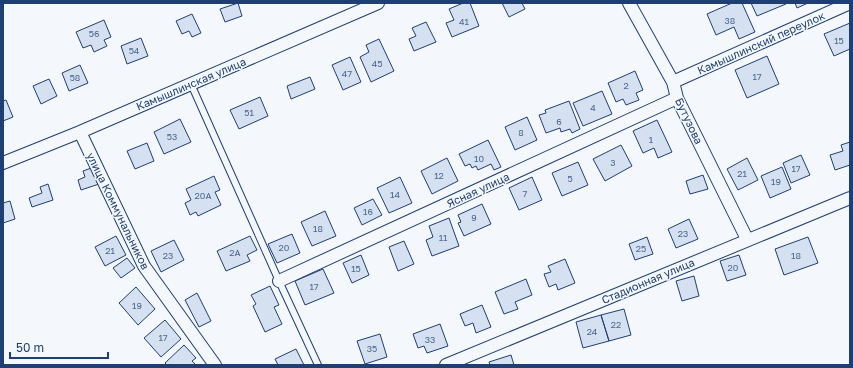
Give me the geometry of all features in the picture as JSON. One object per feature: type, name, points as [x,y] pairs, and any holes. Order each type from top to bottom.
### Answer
[{"type":"street","name":"Камышлинская улица","points":[[3,163],[80,132],[378,3]]},
{"type":"street","name":"Бутузова","points":[[629,3],[673,82],[677,98],[747,240]]},
{"type":"street","name":"Камышлинский переулок","points":[[673,82],[850,3]]},
{"type":"street","name":"Ясная улица","points":[[279,281],[677,98]]},
{"type":"street","name":"улица Коммунальников","points":[[80,132],[144,266],[216,365]]},
{"type":"street","name":"Стадионная улица","points":[[446,365],[850,198]]},
{"type":"lane","points":[[191,84],[318,365]]},
{"type":"building","points":[[238,3],[242,16],[225,22],[220,9]]},
{"type":"building","points":[[463,3],[470,3],[479,26],[452,37],[446,23],[454,20],[449,9]]},
{"type":"building","points":[[502,3],[522,3],[525,9],[509,17]]},
{"type":"building","points":[[732,3],[742,3],[755,32],[739,39],[734,27],[716,35],[707,14]]},
{"type":"building","points":[[751,3],[785,3],[786,4],[757,16]]},
{"type":"building","points":[[795,3],[808,3],[797,8]]},
{"type":"building","points":[[192,14],[201,33],[192,37],[189,31],[182,34],[176,21]]},
{"type":"building","points":[[104,20],[111,37],[104,40],[107,46],[94,52],[91,45],[83,48],[76,32]]},
{"type":"building","points":[[426,22],[436,42],[414,51],[409,39],[416,36],[412,28]]},
{"type":"building","points":[[850,23],[850,49],[834,56],[824,34]]},
{"type":"building","points":[[141,38],[148,56],[127,64],[121,46]]},
{"type":"building","points":[[379,39],[394,71],[371,82],[360,57],[369,52],[366,45]]},
{"type":"building","points":[[767,56],[779,84],[747,98],[735,70]]},
{"type":"building","points":[[350,57],[361,82],[343,90],[332,65]]},
{"type":"building","points":[[80,65],[88,83],[69,91],[62,73]]},
{"type":"building","points":[[635,71],[643,90],[636,93],[639,100],[626,105],[623,99],[616,102],[608,83]]},
{"type":"building","points":[[310,77],[315,89],[291,99],[287,86]]},
{"type":"building","points":[[49,79],[57,96],[41,104],[33,86]]},
{"type":"building","points":[[602,91],[612,114],[583,126],[573,103]]},
{"type":"building","points":[[260,97],[268,116],[239,129],[230,110]]},
{"type":"building","points":[[6,100],[13,117],[3,121],[3,101]]},
{"type":"building","points":[[569,101],[580,129],[572,133],[570,129],[561,132],[560,128],[546,133],[539,115],[546,113],[545,110]]},
{"type":"building","points":[[527,117],[537,140],[515,150],[505,127]]},
{"type":"building","points":[[180,119],[191,142],[164,154],[154,132]]},
{"type":"building","points":[[657,120],[672,152],[658,158],[654,148],[643,153],[633,131]]},
{"type":"building","points":[[488,140],[501,167],[494,170],[491,164],[478,170],[476,166],[472,168],[470,164],[465,166],[459,154]]},
{"type":"building","points":[[850,142],[850,165],[835,170],[830,155],[843,151],[841,145]]},
{"type":"building","points":[[147,143],[154,161],[135,169],[127,151]]},
{"type":"building","points":[[621,145],[632,166],[605,181],[593,159]]},
{"type":"building","points":[[801,155],[810,175],[791,183],[783,163]]},
{"type":"building","points":[[447,158],[458,181],[432,194],[421,171]]},
{"type":"building","points":[[747,158],[758,180],[738,190],[727,169]]},
{"type":"building","points":[[578,162],[588,185],[562,196],[552,173]]},
{"type":"building","points":[[94,167],[99,184],[81,190],[78,180],[85,177],[83,171]]},
{"type":"building","points":[[782,167],[791,189],[770,198],[761,176]]},
{"type":"building","points":[[703,175],[708,189],[690,194],[686,181]]},
{"type":"building","points":[[214,176],[220,190],[215,192],[221,205],[198,216],[196,212],[190,215],[185,203],[191,200],[186,189]]},
{"type":"building","points":[[400,177],[412,203],[389,213],[377,188]]},
{"type":"building","points":[[532,177],[542,200],[519,210],[509,188]]},
{"type":"building","points":[[48,184],[53,200],[32,207],[29,198],[42,193],[40,187]]},
{"type":"building","points":[[373,199],[382,215],[362,225],[354,208]]},
{"type":"building","points":[[10,201],[15,219],[3,223],[3,203]]},
{"type":"building","points":[[482,204],[491,224],[464,236],[458,223],[461,222],[458,215]]},
{"type":"building","points":[[325,211],[336,236],[312,246],[301,222]]},
{"type":"building","points":[[449,218],[459,246],[432,256],[426,240],[433,237],[429,226]]},
{"type":"building","points":[[689,219],[698,239],[676,248],[668,229]]},
{"type":"building","points":[[292,234],[300,253],[277,263],[268,244]]},
{"type":"building","points":[[116,236],[126,255],[105,266],[95,247]]},
{"type":"building","points":[[250,236],[257,250],[247,255],[250,261],[226,271],[217,251]]},
{"type":"building","points":[[647,237],[653,254],[635,260],[629,244]]},
{"type":"building","points":[[808,237],[818,263],[784,275],[775,249]]},
{"type":"building","points":[[174,240],[184,260],[161,272],[151,251]]},
{"type":"building","points":[[404,241],[414,264],[398,271],[389,247]]},
{"type":"building","points":[[361,255],[369,275],[352,283],[343,263]]},
{"type":"building","points":[[739,255],[746,275],[727,281],[720,261]]},
{"type":"building","points":[[127,258],[135,268],[121,278],[113,268]]},
{"type":"building","points":[[565,259],[575,283],[558,290],[556,284],[549,287],[544,274],[551,272],[548,266]]},
{"type":"building","points":[[323,269],[334,293],[305,305],[295,281]]},
{"type":"building","points":[[694,276],[699,296],[682,301],[676,281]]},
{"type":"building","points":[[526,279],[532,295],[515,302],[518,309],[504,314],[495,292]]},
{"type":"building","points":[[270,286],[279,305],[274,307],[282,324],[265,332],[253,306],[256,304],[251,295]]},
{"type":"building","points":[[136,287],[155,309],[138,325],[119,303]]},
{"type":"building","points":[[197,293],[211,321],[199,327],[185,300]]},
{"type":"building","points":[[482,305],[491,327],[476,333],[473,323],[465,326],[460,314]]},
{"type":"building","points":[[624,309],[631,335],[609,341],[601,315]]},
{"type":"building","points":[[601,315],[609,341],[583,348],[576,322]]},
{"type":"building","points":[[165,320],[181,339],[161,357],[144,338]]},
{"type":"building","points":[[440,324],[448,346],[427,353],[424,346],[418,348],[413,334]]},
{"type":"building","points":[[380,334],[387,357],[365,364],[357,341]]},
{"type":"building","points":[[184,345],[196,358],[192,361],[196,365],[167,365],[165,363]]},
{"type":"building","points":[[296,349],[304,365],[278,365],[275,359]]},
{"type":"building","points":[[511,355],[514,365],[490,365],[489,362]]}]
